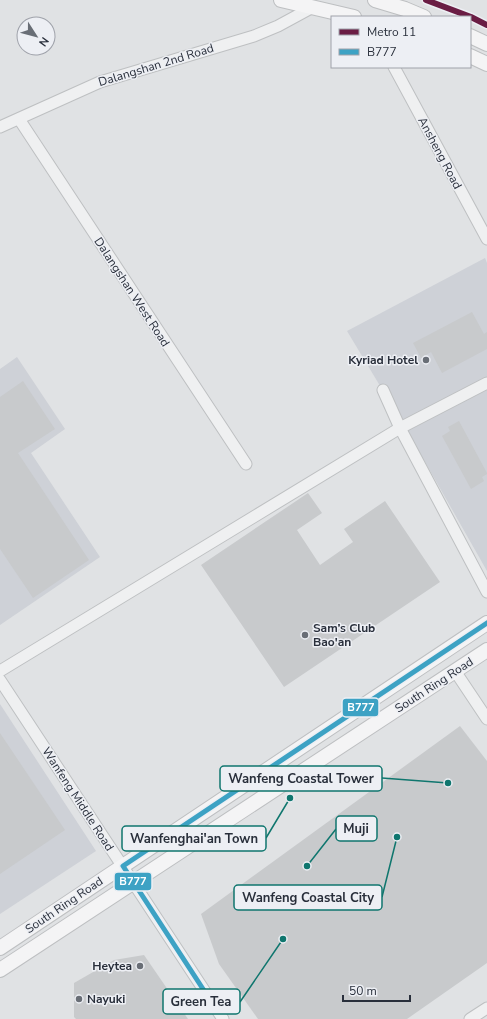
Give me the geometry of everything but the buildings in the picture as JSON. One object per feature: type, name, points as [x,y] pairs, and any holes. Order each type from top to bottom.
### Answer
[{"type":"main road","points":[[281,0],[350,16]]},
{"type":"main road","points":[[375,0],[405,9],[422,16]]},
{"type":"main road","points":[[471,36],[487,44]]},
{"type":"main road","points":[[471,56],[487,64]]},
{"type":"main road","name":"South Ring Road","points":[[0,948],[487,623]]},
{"type":"main road","name":"South Ring Road","points":[[0,970],[487,650]]},
{"type":"street","name":"Dalangshan 2nd Road","points":[[0,127],[100,82],[254,36],[278,26],[313,7]]},
{"type":"street","name":"Ansheng Road","points":[[395,68],[487,239]]},
{"type":"street","name":"Dalangshan West Road","points":[[19,119],[246,464]]},
{"type":"street","points":[[0,671],[400,428],[487,383]]},
{"type":"street","points":[[383,390],[400,428],[487,592]]},
{"type":"street","points":[[455,671],[487,719]]},
{"type":"street","name":"Wanfeng Middle Road","points":[[0,680],[223,1019]]},
{"type":"street","points":[[470,1019],[487,1008]]},
{"type":"shaded area","name":"Kyriad Hotel","points":[[485,258],[487,263],[487,571],[412,439],[347,331]]},
{"type":"shaded area","points":[[17,357],[65,429],[31,453],[100,557],[0,625],[0,369]]},
{"type":"shaded area","points":[[0,704],[96,851],[0,914]]},
{"type":"metro line","name":"11","points":[[426,0],[468,16]]},
{"type":"metro line","name":"11","points":[[471,17],[487,25]]},
{"type":"transit line","name":"B777","points":[[216,1009],[123,866],[487,623]]},
{"type":"place","name":"Kyriad Hotel","points":[[426,360]]},
{"type":"place","name":"Sam’s Club Bao'an","points":[[305,635]]},
{"type":"place","name":"Wanfeng Coastal Tower","points":[[448,783]]},
{"type":"place","name":"Wanfenghai'an Town","points":[[290,798]]},
{"type":"place","name":"Wanfeng Coastal City","points":[[397,837]]},
{"type":"place","name":"Muji","points":[[307,866]]},
{"type":"place","name":"Green Tea","points":[[283,939]]},
{"type":"place","name":"Heytea","points":[[140,966]]},
{"type":"place","name":"Nayuki","points":[[79,999]]}]
